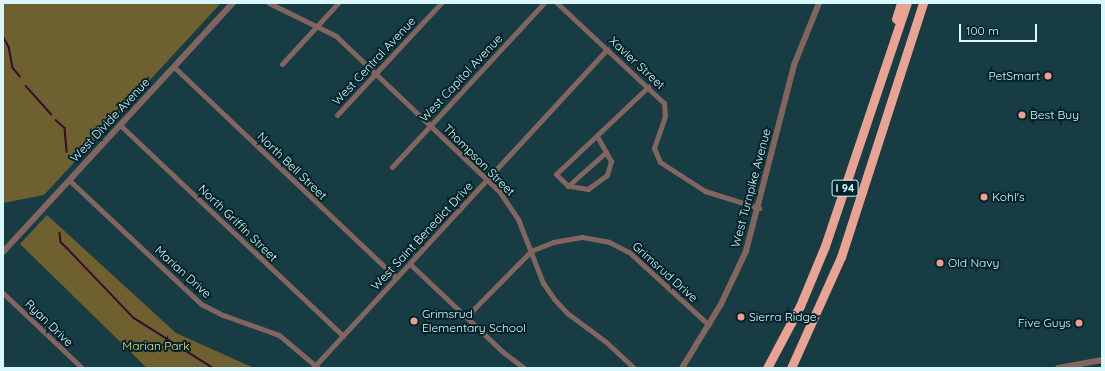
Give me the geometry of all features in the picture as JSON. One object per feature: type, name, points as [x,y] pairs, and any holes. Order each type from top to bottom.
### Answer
[{"type":"highway","points":[[838,209],[900,3]]},
{"type":"highway","name":"I 94","points":[[767,368],[803,297],[838,209],[907,3]]},
{"type":"highway","name":"I 94","points":[[791,368],[841,257],[907,57],[923,3]]},
{"type":"highway","points":[[907,57],[930,3]]},
{"type":"street","name":"West Divide Avenue","points":[[3,252],[233,3]]},
{"type":"street","name":"Thompson Street","points":[[269,3],[318,25],[336,36],[487,180],[510,204],[531,251],[543,283],[558,304],[605,341],[634,368]]},
{"type":"street","points":[[282,64],[338,3]]},
{"type":"street","name":"West Central Avenue","points":[[338,115],[441,3]]},
{"type":"street","name":"West Capitol Avenue","points":[[392,167],[544,3]]},
{"type":"street","name":"Xavier Street","points":[[557,3],[662,100],[666,109],[654,148],[660,162],[705,191],[759,208]]},
{"type":"street","name":"West Turnpike Avenue","points":[[682,368],[708,325],[742,261],[759,208],[793,68],[819,3]]},
{"type":"street","name":"West Saint Benedict Drive","points":[[315,367],[607,49]]},
{"type":"street","name":"North Bell Street","points":[[174,67],[396,278]]},
{"type":"street","points":[[597,136],[611,165],[607,175],[594,187],[588,189],[568,186],[556,174],[648,87]]},
{"type":"street","name":"North Griffin Street","points":[[120,125],[343,336]]},
{"type":"street","points":[[568,186],[606,152]]},
{"type":"street","name":"Marian Drive","points":[[69,180],[201,304],[223,315],[279,335],[315,367]]},
{"type":"street","name":"Grimsrud Drive","points":[[466,317],[531,251],[553,242],[575,237],[597,239],[616,245],[640,261],[708,325]]},
{"type":"street","points":[[410,264],[507,356],[524,368]]},
{"type":"street","name":"Ryan Drive","points":[[3,293],[82,368]]},
{"type":"street","points":[[1060,368],[1102,360]]},
{"type":"green space","points":[[3,3],[221,3],[44,195],[3,203]]},
{"type":"green space","name":"Marian Park","points":[[47,215],[176,333],[254,368],[147,368],[20,244]]},
{"type":"waterway","points":[[3,36],[9,47],[13,68],[20,76]]},
{"type":"waterway","points":[[26,86],[51,114]]},
{"type":"waterway","points":[[56,120],[65,128],[67,152]]},
{"type":"waterway","points":[[60,233],[61,242],[134,318],[213,368]]},
{"type":"place","name":"PetSmart","points":[[1048,76]]},
{"type":"place","name":"Best Buy","points":[[1022,115]]},
{"type":"place","name":"Kohl's","points":[[984,197]]},
{"type":"place","name":"Old Navy","points":[[940,263]]},
{"type":"place","name":"Sierra Ridge","points":[[741,317]]},
{"type":"place","name":"Grimsrud Elementary School","points":[[414,321]]},
{"type":"place","name":"Five Guys","points":[[1079,323]]}]
